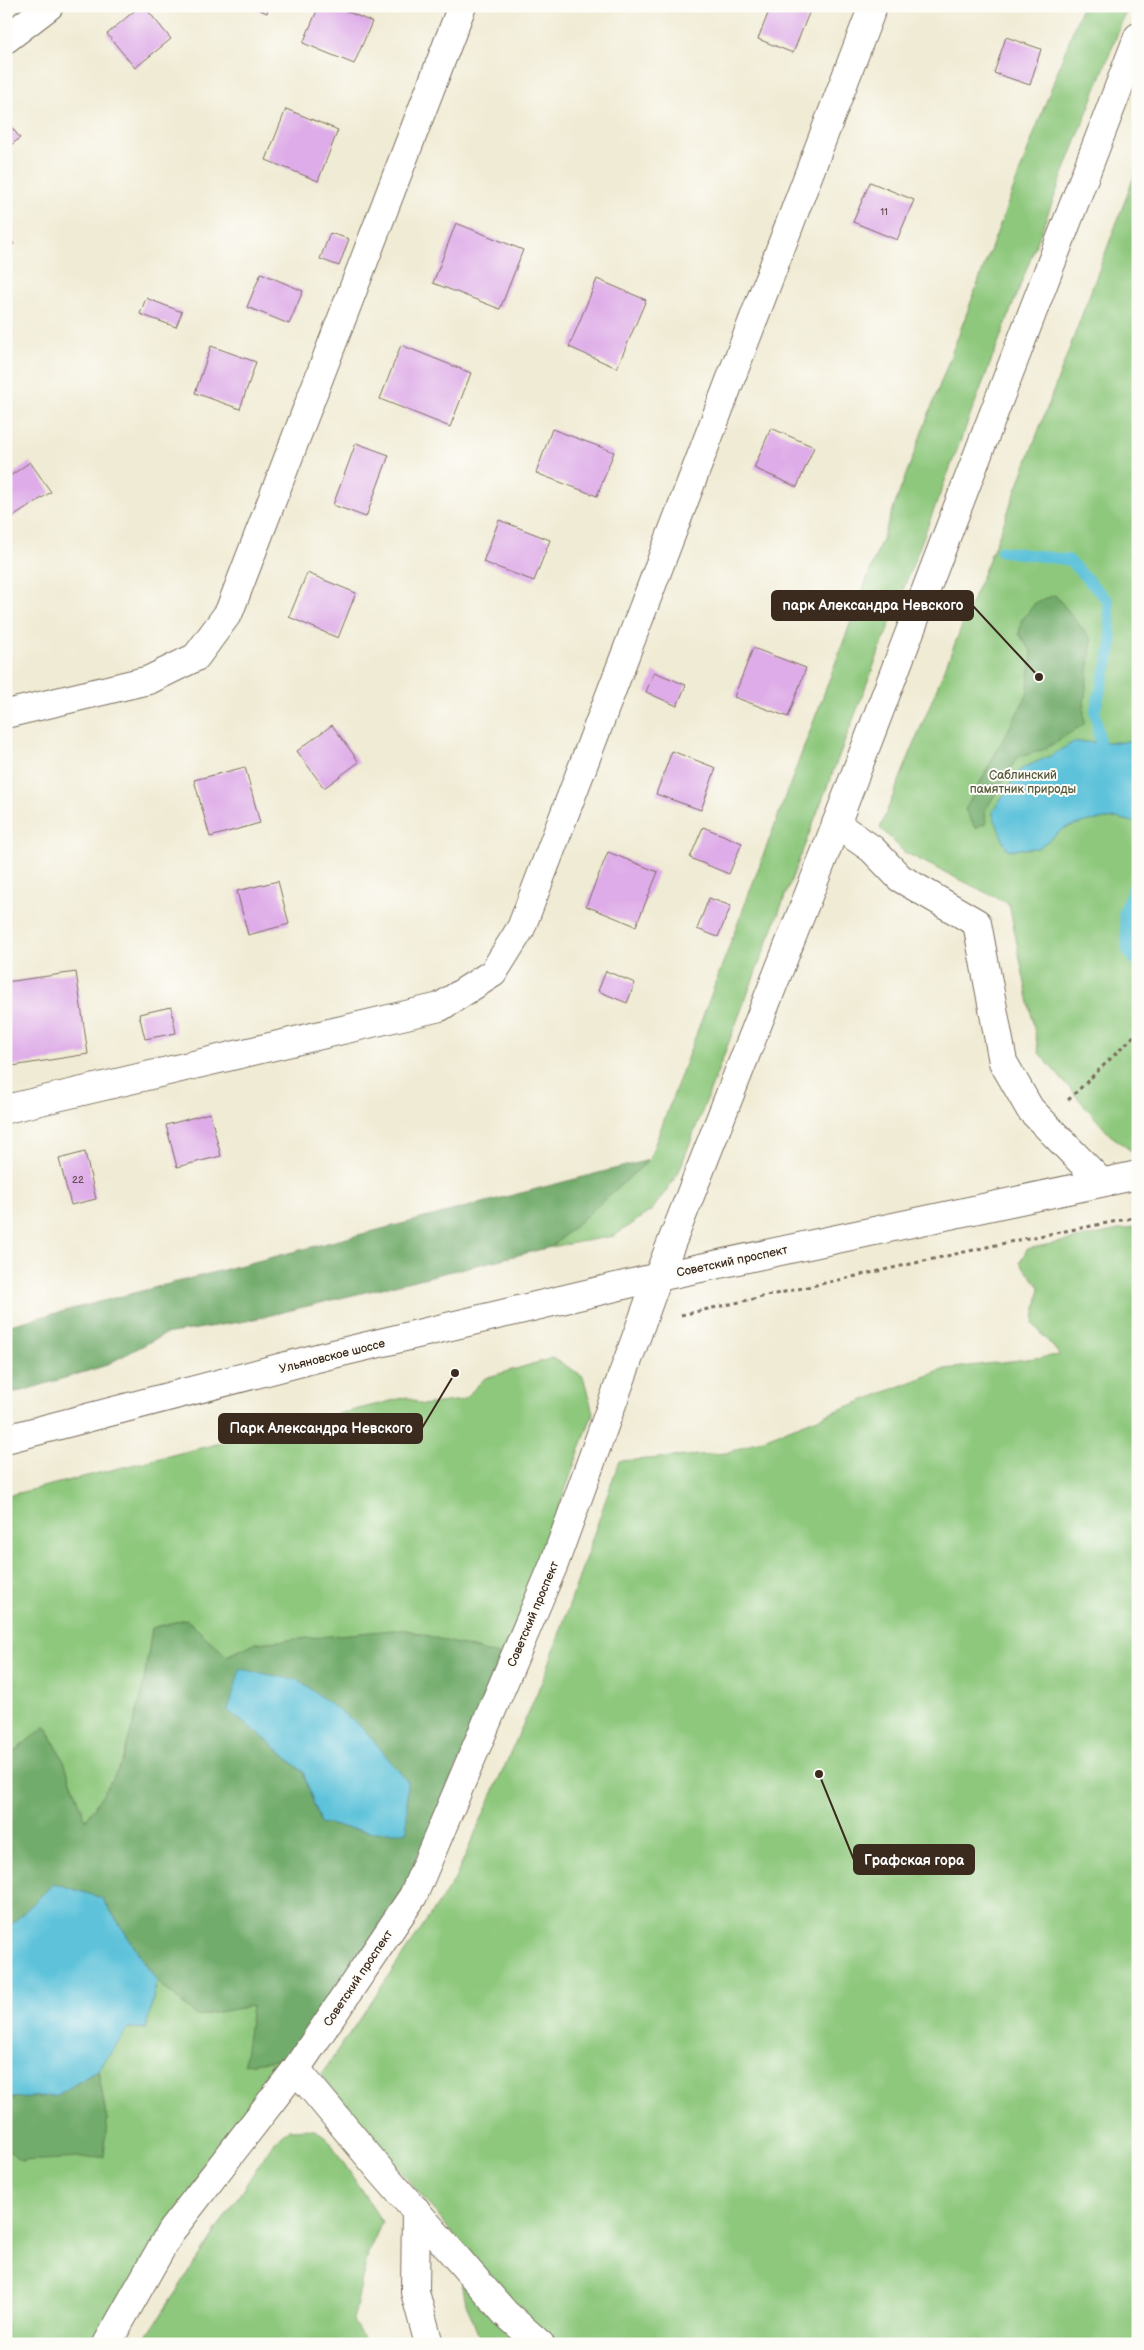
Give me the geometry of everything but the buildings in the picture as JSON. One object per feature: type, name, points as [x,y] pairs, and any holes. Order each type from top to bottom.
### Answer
[{"type":"street","points":[[6,39],[48,6]]},
{"type":"street","points":[[6,714],[149,680],[196,657],[229,612],[462,6]]},
{"type":"street","points":[[6,1109],[440,1007],[492,972],[521,928],[873,6]]},
{"type":"street","points":[[658,1277],[836,824],[1138,37]]},
{"type":"street","points":[[836,824],[872,849],[900,878],[976,923],[1003,1062],[1030,1109],[1101,1182]]},
{"type":"street","name":"Советский проспект","points":[[107,2344],[171,2231],[296,2069],[413,1896],[554,1564],[658,1277],[1138,1175]]},
{"type":"street","name":"Ульяновское шоссе","points":[[6,1439],[325,1356],[658,1277]]},
{"type":"street","points":[[296,2069],[504,2313],[540,2344]]},
{"type":"street","points":[[416,2210],[415,2292],[430,2344]]},
{"type":"path","points":[[1063,1105],[1138,1032]]},
{"type":"path","points":[[642,1322],[1024,1239],[1138,1217]]},
{"type":"green space","points":[[1082,6],[1128,6],[678,1174],[652,1210],[614,1236],[551,1247],[649,1160]]},
{"type":"green space","name":"Саблинский памятник природы","points":[[1138,166],[1138,1156],[1110,1135],[1039,1053],[1009,904],[904,852],[880,828],[1003,525]]},
{"type":"green space","points":[[1055,595],[1092,640],[1084,704],[1084,724],[1045,749],[1017,758],[985,811],[986,823],[975,828],[965,810],[1027,695],[1032,653],[1019,634],[1021,621],[1036,602]]},
{"type":"green space","points":[[649,1160],[551,1247],[246,1321],[165,1334],[104,1366],[22,1391],[6,1393],[6,1326]]},
{"type":"green space","points":[[1138,1226],[1138,2344],[535,2344],[513,2306],[321,2075],[455,1879],[547,1670],[619,1461],[727,1453],[945,1369],[1060,1355],[1033,1324],[1040,1287],[1020,1263],[1027,1249]]},
{"type":"green space","points":[[553,1358],[583,1376],[593,1413],[505,1657],[256,1643],[226,1656],[186,1619],[152,1628],[142,1695],[121,1765],[86,1821],[64,1762],[46,1726],[6,1758],[6,1496],[407,1397],[422,1405],[463,1400],[485,1378]]},
{"type":"green space","points":[[186,1619],[227,1656],[256,1643],[403,1629],[505,1657],[403,1890],[295,2058],[244,2064],[252,2006],[197,2016],[157,1981],[102,1898],[6,1941],[6,1758],[46,1726],[64,1762],[86,1820],[121,1765],[142,1695],[152,1628]],"holes":[[[240,1669],[370,1832],[320,1823],[303,1772],[268,1741]]]},
{"type":"green space","points":[[157,1981],[197,2016],[252,2005],[295,2058],[101,2344],[6,2344],[6,2147],[20,2161],[107,2121],[98,2070],[129,2028],[146,2028]]},
{"type":"green space","points":[[98,2070],[107,2121],[104,2157],[20,2161],[6,2147],[6,2098],[56,2096]]},
{"type":"green space","points":[[315,2129],[330,2142],[382,2222],[368,2253],[353,2321],[367,2344],[142,2344],[275,2140],[288,2130]]},
{"type":"green space","points":[[460,2273],[524,2344],[482,2344],[466,2303]]},
{"type":"water","points":[[1138,738],[1138,823],[1117,818],[1089,821],[1065,828],[1038,848],[1007,850],[992,812],[1021,769],[1050,756],[1074,742],[1124,742]]},
{"type":"water","points":[[240,1669],[298,1680],[363,1728],[407,1781],[407,1832],[370,1832],[320,1823],[303,1772],[268,1741],[228,1711]]},
{"type":"water","points":[[54,1883],[102,1898],[157,1981],[146,2029],[129,2028],[98,2070],[56,2096],[6,2098],[6,1941],[11,1925]]},
{"type":"waterway","points":[[1001,551],[1069,560],[1108,601],[1112,646],[1095,711],[1101,749],[1106,754]]},
{"type":"waterway","points":[[1138,876],[1124,912],[1128,952],[1138,963]]},
{"type":"place","name":"парк Александра Невского","points":[[1039,677]]},
{"type":"place","name":"Парк Александра Невского","points":[[455,1373]]},
{"type":"place","name":"Графская гора","points":[[819,1774]]}]
